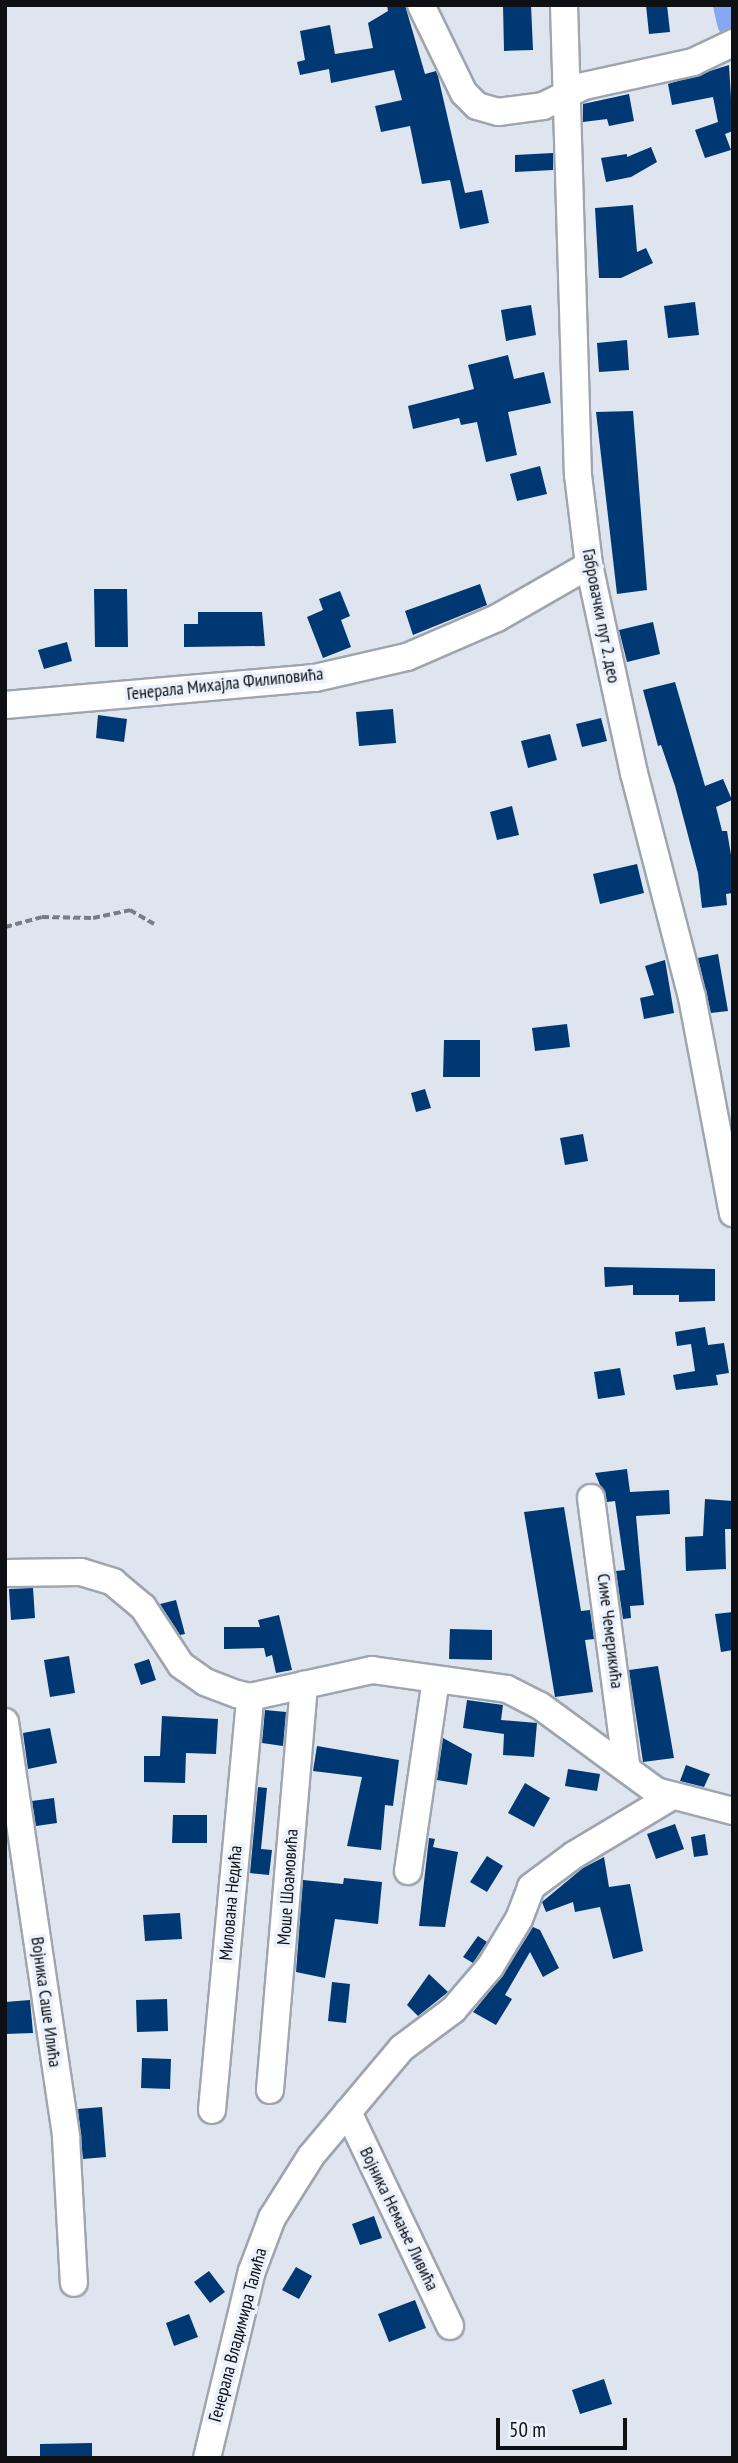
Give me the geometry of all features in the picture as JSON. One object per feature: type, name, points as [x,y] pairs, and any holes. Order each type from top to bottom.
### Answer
[{"type":"street","points":[[421,5],[464,93],[477,106],[519,112],[567,93],[727,48]]},
{"type":"street","name":"Габровачки пут 2. део","points":[[564,5],[578,475],[589,565],[634,773],[692,997],[733,1213]]},
{"type":"street","name":"Генерала Михајла Филиповића","points":[[5,705],[315,678],[407,657],[497,618],[589,565]]},
{"type":"street","name":"Симе Чемерикића","points":[[592,1498],[626,1765]]},
{"type":"street","points":[[5,1573],[81,1572],[113,1582],[143,1607],[186,1670],[220,1690],[250,1697],[372,1670],[488,1685],[523,1695],[626,1765],[643,1783],[672,1797],[697,1798],[733,1811]]},
{"type":"street","points":[[408,1871],[436,1680]]},
{"type":"street","name":"Моше Шоамовића","points":[[270,2090],[304,1684]]},
{"type":"street","name":"Милована Недића","points":[[212,2110],[250,1697]]},
{"type":"street","name":"Војника Саше Илића","points":[[5,1722],[65,2137],[74,2283]]},
{"type":"street","name":"Генерала Владимира Талића","points":[[207,2458],[252,2271],[272,2218],[311,2156],[402,2048],[453,2010],[490,1967],[519,1919],[531,1887],[574,1855],[672,1797]]},
{"type":"street","name":"Војника Немање Ливића","points":[[348,2112],[450,2326]]},
{"type":"path","points":[[5,927],[42,917],[93,918],[130,911],[141,913],[154,924]]},
{"type":"building","points":[[387,5],[405,5],[425,74],[436,71],[465,193],[482,190],[489,223],[460,229],[450,180],[422,184],[410,126],[381,132],[375,106],[402,100],[394,70],[331,83],[329,69],[300,75],[297,62],[305,60],[300,31],[330,25],[335,54],[373,48],[368,23],[388,11]]},
{"type":"building","points":[[503,5],[531,5],[533,50],[504,51]]},
{"type":"building","points":[[646,5],[667,5],[670,32],[649,34]]},
{"type":"building","points":[[729,65],[733,131],[725,134],[731,150],[705,158],[695,130],[718,122],[713,97],[672,105],[668,84]]},
{"type":"building","points":[[629,94],[634,121],[609,126],[607,119],[583,122],[583,104]]},
{"type":"building","points":[[651,147],[657,162],[631,177],[606,182],[601,158],[627,154],[627,157]]},
{"type":"building","points":[[553,153],[553,170],[515,172],[515,155]]},
{"type":"building","points":[[633,205],[637,252],[646,248],[653,263],[621,278],[599,278],[595,208]]},
{"type":"building","points":[[695,302],[699,335],[668,338],[664,306]]},
{"type":"building","points":[[531,305],[536,335],[506,341],[501,310]]},
{"type":"building","points":[[627,340],[629,370],[599,372],[597,343]]},
{"type":"building","points":[[508,355],[514,379],[544,372],[551,403],[508,412],[517,455],[486,462],[477,422],[461,425],[459,418],[413,429],[408,406],[474,389],[468,365]]},
{"type":"building","points":[[633,411],[647,590],[617,594],[596,412]]},
{"type":"building","points":[[540,466],[547,494],[517,501],[510,474]]},
{"type":"building","points":[[480,584],[487,605],[413,635],[405,611]]},
{"type":"building","points":[[94,589],[127,589],[128,647],[95,647]]},
{"type":"building","points":[[340,591],[350,616],[341,620],[351,647],[323,658],[307,617],[323,610],[319,599]]},
{"type":"building","points":[[198,612],[262,612],[265,646],[184,647],[184,624],[198,624]]},
{"type":"building","points":[[653,622],[660,654],[627,662],[619,630]]},
{"type":"building","points":[[67,642],[72,661],[44,669],[38,650]]},
{"type":"building","points":[[675,682],[705,786],[723,779],[732,800],[716,807],[722,831],[727,831],[733,867],[733,893],[726,894],[727,905],[702,908],[698,873],[675,786],[661,745],[658,746],[643,690]]},
{"type":"building","points":[[393,709],[396,743],[359,746],[356,712]]},
{"type":"building","points":[[98,715],[127,719],[124,742],[96,738]]},
{"type":"building","points":[[601,718],[607,741],[582,747],[576,724]]},
{"type":"building","points":[[550,734],[557,760],[528,768],[521,741]]},
{"type":"building","points":[[512,806],[519,835],[497,840],[490,812]]},
{"type":"building","points":[[637,864],[644,893],[600,904],[593,874]]},
{"type":"building","points":[[718,954],[728,1011],[711,1013],[698,958]]},
{"type":"building","points":[[665,960],[674,1013],[644,1019],[640,998],[654,995],[645,966]]},
{"type":"building","points":[[567,1024],[570,1047],[535,1051],[532,1028]]},
{"type":"building","points":[[444,1040],[480,1040],[480,1077],[443,1077]]},
{"type":"building","points":[[425,1089],[431,1108],[416,1112],[411,1093]]},
{"type":"building","points":[[583,1134],[588,1161],[565,1165],[560,1138]]},
{"type":"building","points":[[604,1267],[715,1269],[715,1301],[679,1302],[679,1295],[633,1295],[633,1285],[605,1287]]},
{"type":"building","points":[[705,1327],[708,1345],[724,1343],[729,1373],[716,1375],[718,1385],[676,1390],[673,1375],[695,1371],[691,1344],[677,1346],[675,1332]]},
{"type":"building","points":[[620,1368],[625,1395],[598,1399],[594,1372]]},
{"type":"building","points":[[627,1469],[630,1492],[669,1490],[670,1514],[636,1516],[644,1605],[630,1606],[631,1618],[623,1619],[616,1571],[625,1570],[615,1501],[607,1502],[595,1473]]},
{"type":"building","points":[[705,1499],[733,1501],[733,1529],[725,1529],[726,1569],[686,1571],[685,1537],[703,1536]]},
{"type":"building","points":[[564,1507],[581,1611],[590,1610],[594,1639],[585,1640],[593,1692],[555,1697],[524,1512]]},
{"type":"building","points":[[33,1588],[35,1618],[11,1620],[9,1589]]},
{"type":"building","points":[[176,1600],[185,1634],[180,1635],[160,1604]]},
{"type":"building","points":[[733,1612],[733,1650],[721,1652],[715,1614]]},
{"type":"building","points":[[279,1615],[292,1670],[276,1673],[272,1655],[266,1657],[264,1648],[224,1649],[224,1627],[260,1627],[258,1620]]},
{"type":"building","points":[[450,1629],[492,1630],[492,1660],[449,1659]]},
{"type":"building","points":[[69,1656],[75,1693],[50,1697],[44,1660]]},
{"type":"building","points":[[149,1659],[156,1680],[141,1685],[134,1664]]},
{"type":"building","points":[[658,1666],[674,1758],[643,1762],[629,1670]]},
{"type":"building","points":[[467,1700],[503,1705],[501,1720],[537,1723],[534,1757],[503,1755],[504,1734],[463,1728]]},
{"type":"building","points":[[265,1710],[286,1712],[283,1746],[262,1743]]},
{"type":"building","points":[[162,1716],[218,1719],[216,1754],[186,1753],[185,1783],[144,1782],[144,1756],[160,1756]]},
{"type":"building","points":[[50,1728],[57,1763],[28,1769],[23,1733]]},
{"type":"building","points":[[443,1738],[472,1754],[467,1785],[437,1780]]},
{"type":"building","points":[[317,1746],[399,1760],[393,1806],[385,1805],[381,1850],[347,1846],[362,1777],[313,1771]]},
{"type":"building","points":[[686,1765],[710,1774],[704,1787],[680,1781]]},
{"type":"building","points":[[568,1769],[600,1774],[597,1791],[565,1786]]},
{"type":"building","points":[[525,1783],[550,1798],[534,1827],[508,1813]]},
{"type":"building","points":[[258,1787],[267,1788],[261,1849],[272,1850],[269,1875],[250,1873]]},
{"type":"building","points":[[54,1798],[57,1823],[36,1826],[32,1801]]},
{"type":"building","points":[[173,1815],[207,1815],[207,1843],[172,1843]]},
{"type":"building","points":[[675,1824],[684,1849],[656,1859],[647,1834]]},
{"type":"building","points":[[705,1834],[708,1855],[694,1857],[691,1837]]},
{"type":"building","points":[[429,1838],[435,1839],[433,1847],[458,1852],[445,1927],[419,1926]]},
{"type":"building","points":[[487,1856],[503,1866],[487,1892],[470,1882]]},
{"type":"building","points":[[604,1857],[609,1887],[630,1884],[643,1951],[613,1959],[600,1907],[575,1912],[573,1902],[546,1912],[542,1902],[583,1868]]},
{"type":"building","points":[[344,1878],[382,1882],[378,1924],[335,1919],[325,1978],[296,1972],[303,1880],[343,1884]]},
{"type":"building","points":[[180,1913],[182,1939],[145,1941],[143,1915]]},
{"type":"building","points":[[533,1927],[540,1930],[559,1968],[543,1977],[530,1952],[505,1995],[512,1999],[496,2025],[473,2012],[503,1975]]},
{"type":"building","points":[[478,1936],[487,1942],[473,1963],[463,1957]]},
{"type":"building","points":[[429,1974],[448,1992],[418,2016],[407,2005]]},
{"type":"building","points":[[332,1982],[350,1984],[346,2023],[328,2021]]},
{"type":"building","points":[[167,1999],[168,2031],[137,2032],[136,2000]]},
{"type":"building","points":[[30,2000],[33,2033],[5,2034],[5,2002]]},
{"type":"building","points":[[142,2058],[171,2059],[170,2089],[141,2088]]},
{"type":"building","points":[[102,2107],[106,2157],[83,2159],[78,2109]]},
{"type":"building","points":[[374,2216],[382,2238],[360,2245],[352,2224]]},
{"type":"building","points":[[296,2267],[312,2276],[299,2299],[282,2290]]},
{"type":"building","points":[[209,2271],[225,2292],[210,2303],[194,2282]]},
{"type":"building","points":[[415,2300],[426,2328],[389,2342],[378,2314]]},
{"type":"building","points":[[189,2314],[198,2337],[174,2346],[166,2323]]},
{"type":"building","points":[[604,2379],[612,2404],[580,2414],[572,2390]]},
{"type":"building","points":[[92,2443],[92,2458],[40,2458],[40,2444]]},
{"type":"waterway","points":[[729,5],[733,23]]}]
